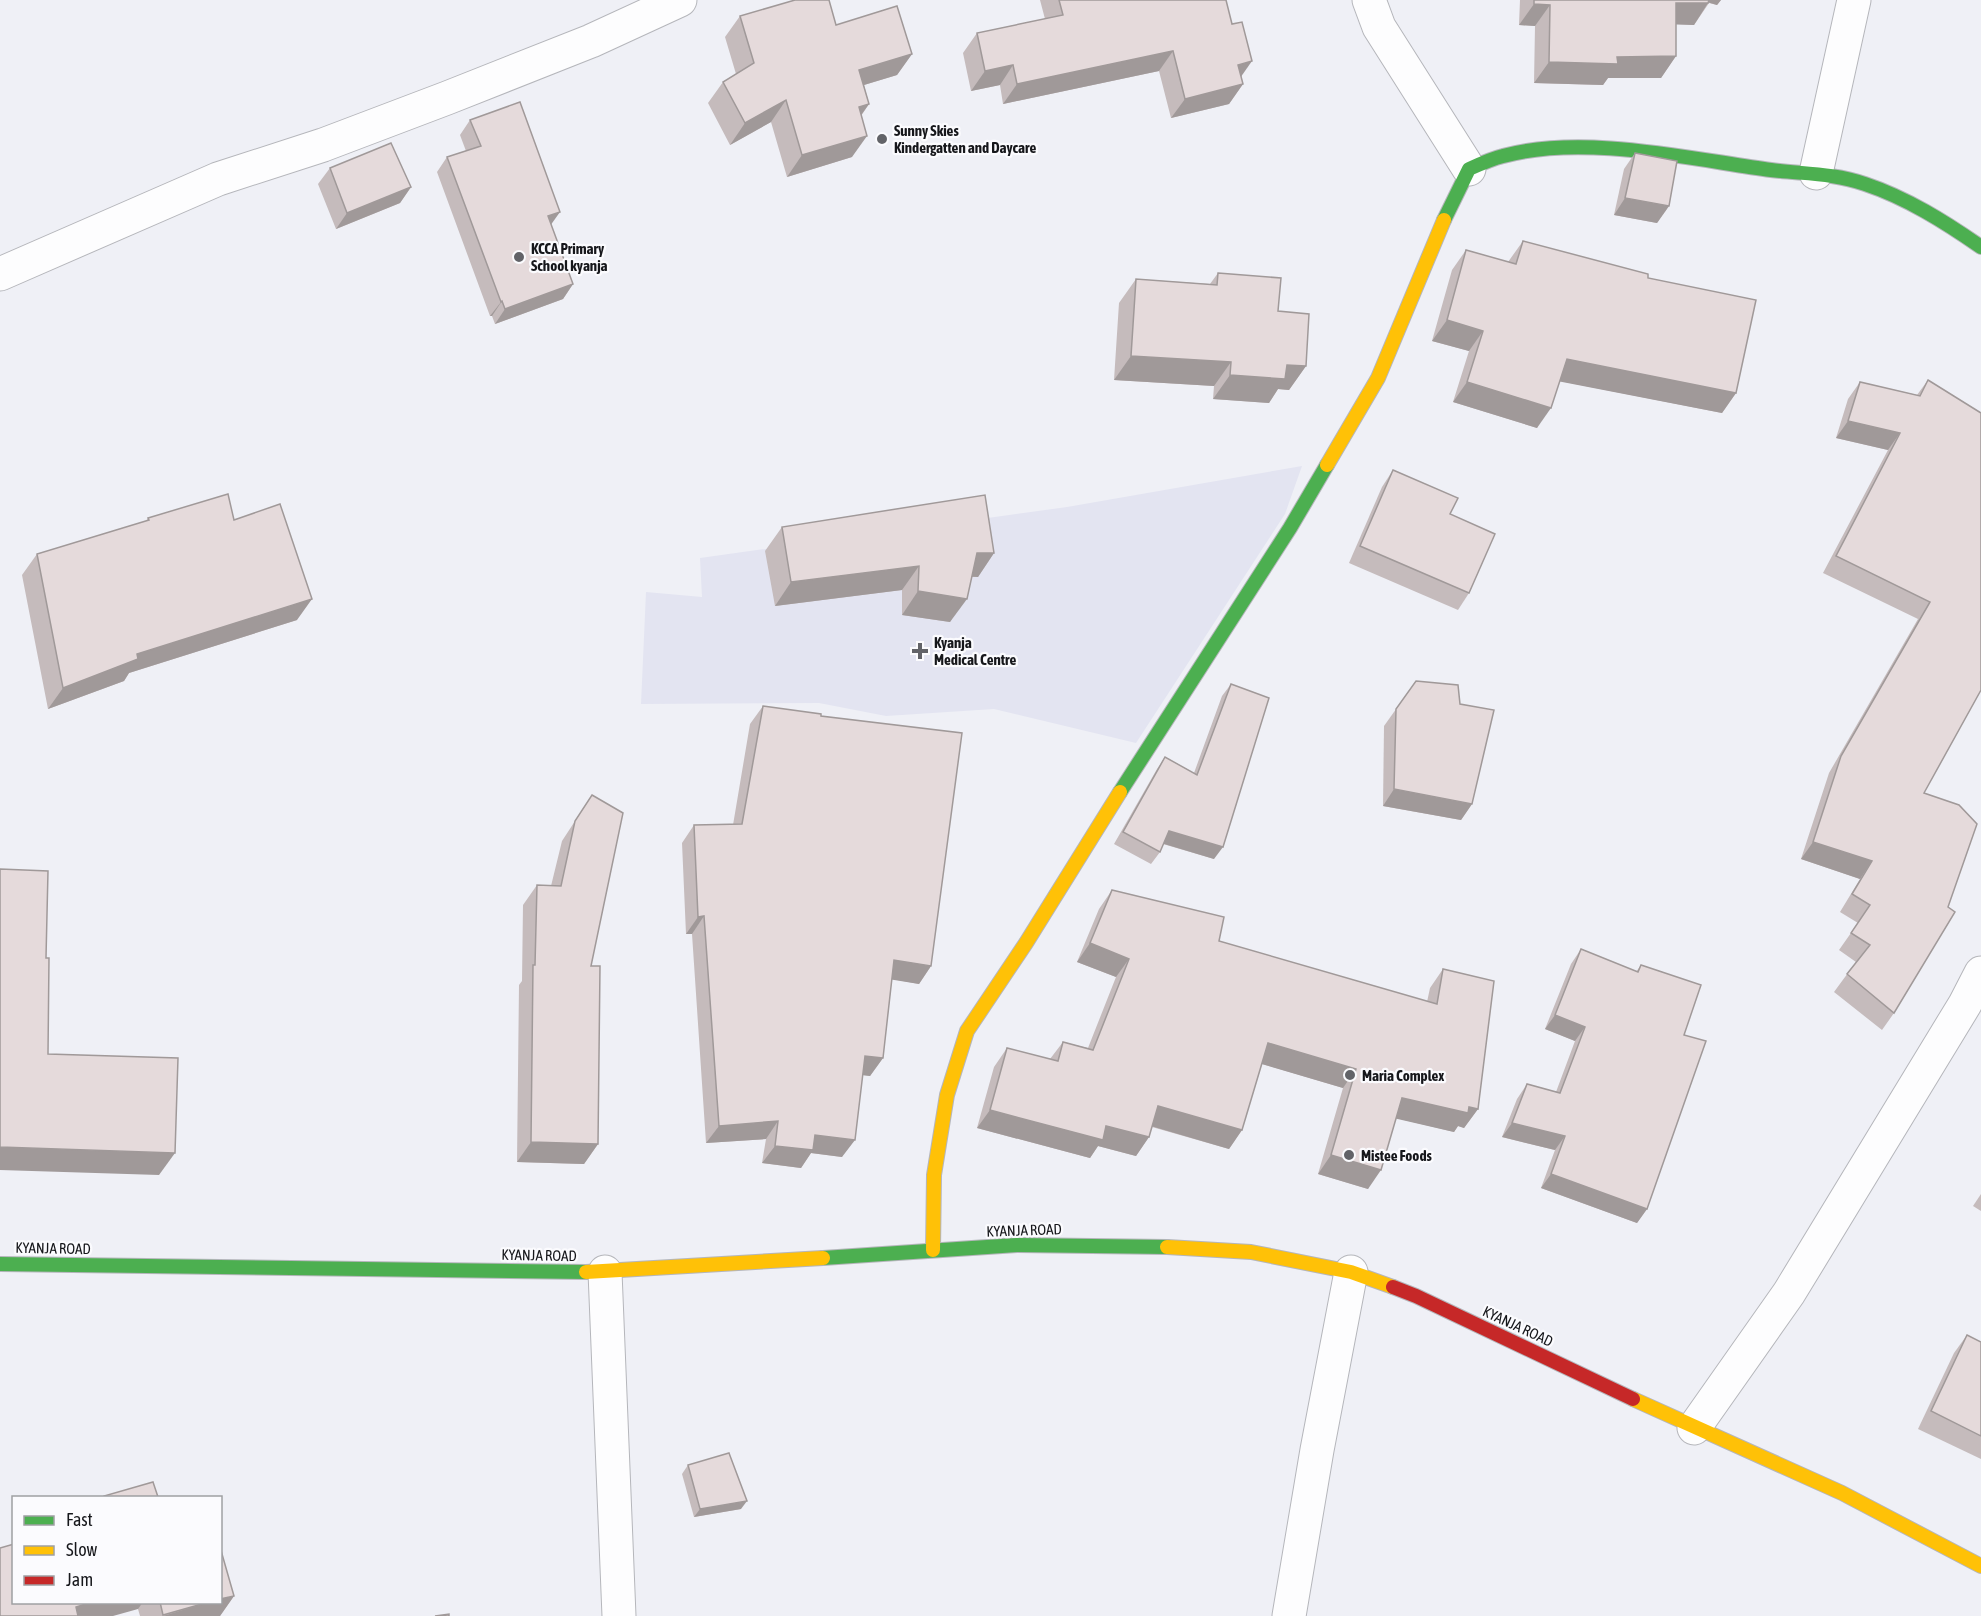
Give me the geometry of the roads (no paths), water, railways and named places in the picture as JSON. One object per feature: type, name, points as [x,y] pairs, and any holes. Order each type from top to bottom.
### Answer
[{"type":"street","points":[[0,274],[218,178],[323,145],[447,98],[591,41],[680,0]]},
{"type":"street","points":[[1369,0],[1379,27],[1469,169]]},
{"type":"street","points":[[1816,173],[1854,0]]},
{"type":"street","points":[[933,1250],[934,1174],[947,1095],[967,1031],[1026,943],[1150,744],[1290,528],[1378,378],[1441,225],[1469,169],[1509,154],[1553,148],[1622,151],[1710,160],[1773,170],[1816,173],[1864,183],[1893,195],[1960,232],[1981,248]]},
{"type":"street","points":[[1694,1428],[1789,1293],[1965,1004],[1981,973]]},
{"type":"street","name":"KYANJA ROAD","points":[[0,1264],[604,1272],[1017,1245],[1141,1245],[1251,1252],[1352,1272],[1416,1296],[1694,1428],[1842,1493],[1981,1566]]},
{"type":"street","points":[[604,1272],[619,1616]]},
{"type":"street","points":[[1289,1616],[1317,1450],[1352,1272]]},
{"type":"place","name":"Sunny Skies Kindergatten and Daycare","points":[[882,139]]},
{"type":"place","name":"KCCA Primary School kyanja","points":[[519,257]]},
{"type":"place","name":"Kyanja Medical Centre","points":[[920,651]]},
{"type":"place","name":"Maria Complex","points":[[1350,1075]]},
{"type":"place","name":"Mistee Foods","points":[[1349,1155]]}]
